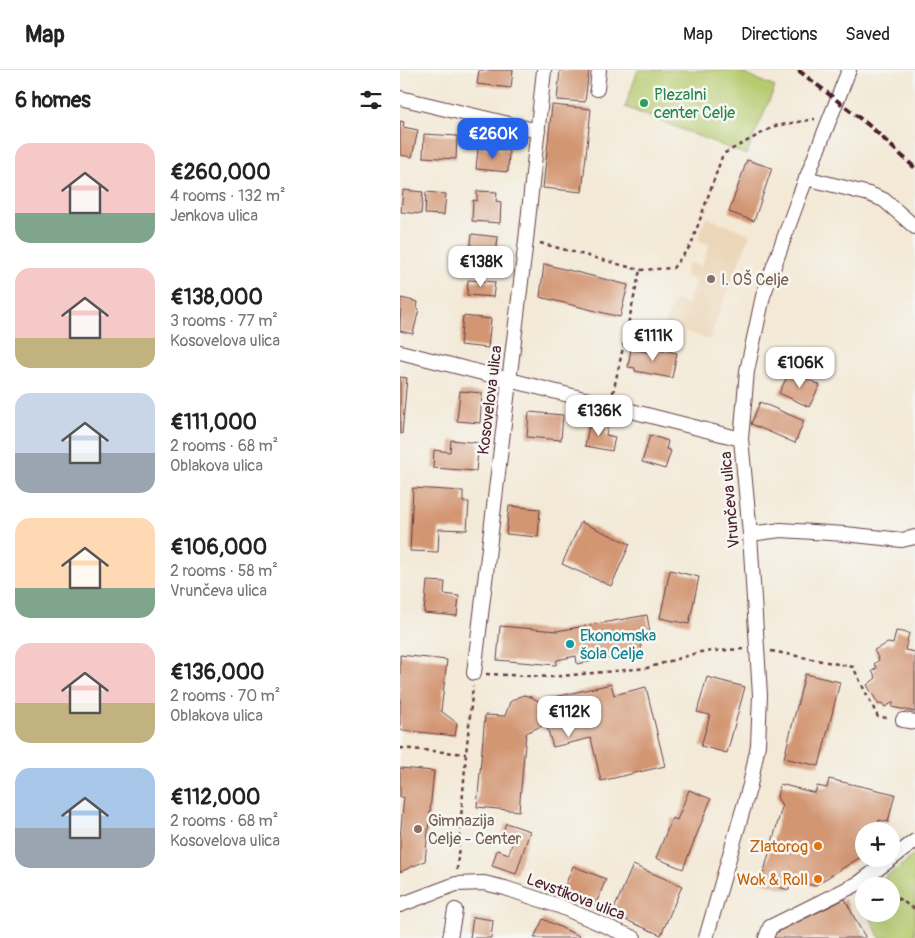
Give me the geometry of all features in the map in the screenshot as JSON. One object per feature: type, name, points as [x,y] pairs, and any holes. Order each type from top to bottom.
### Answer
[{"type":"street","name":"Kosovelova ulica","points":[[474,673],[526,240],[544,70]]},
{"type":"street","points":[[597,89],[598,70]]},
{"type":"street","name":"Vrunčeva ulica","points":[[706,938],[750,785],[758,745],[760,695],[758,648],[741,439],[747,371],[763,296],[806,178],[849,70]]},
{"type":"street","points":[[400,98],[538,130]]},
{"type":"street","points":[[806,178],[869,194],[884,200],[915,227]]},
{"type":"street","points":[[400,352],[741,439]]},
{"type":"street","points":[[750,534],[781,530],[902,540],[915,537]]},
{"type":"street","points":[[768,932],[859,884],[915,841]]},
{"type":"street","name":"Levstikova ulica","points":[[400,905],[456,884],[484,883],[559,906],[634,938]]},
{"type":"street","points":[[450,938],[455,910]]},
{"type":"path","points":[[526,240],[640,270],[673,268],[691,245],[723,154],[775,126],[817,119],[828,123]]},
{"type":"path","points":[[612,396],[640,270]]},
{"type":"path","points":[[456,884],[474,673],[551,677],[647,668],[700,652],[758,648],[853,667],[878,717],[909,721]]},
{"type":"path","points":[[400,748],[466,754]]},
{"type":"path","points":[[900,900],[915,909]]},
{"type":"shaded area","name":"I. OŠ Celje","points":[[706,217],[750,234],[709,340],[665,324],[675,299],[687,304],[696,281],[684,276],[689,262],[701,267],[710,245],[698,240]]},
{"type":"green space","points":[[638,70],[735,70],[775,87],[746,155],[625,107]]},
{"type":"green space","points":[[915,853],[915,938],[880,938],[872,922],[900,922],[900,877],[886,877]]},
{"type":"building","points":[[479,70],[513,70],[511,88],[477,84]]},
{"type":"building","points":[[560,70],[589,70],[585,102],[557,100]]},
{"type":"building","points":[[552,105],[591,109],[582,192],[543,188]]},
{"type":"building","points":[[400,121],[404,122],[403,127],[418,130],[412,157],[400,155]]},
{"type":"building","points":[[424,134],[457,136],[456,159],[423,157]]},
{"type":"building","points":[[478,148],[509,150],[508,172],[476,169]]},
{"type":"building","points":[[747,160],[772,168],[754,221],[729,212]]},
{"type":"building","points":[[403,190],[423,192],[421,214],[401,212]]},
{"type":"building","points":[[477,191],[497,192],[496,201],[501,202],[500,223],[472,221],[473,200],[477,201]]},
{"type":"building","points":[[426,192],[446,194],[444,215],[425,214]]},
{"type":"building","points":[[472,234],[498,237],[495,263],[469,260]]},
{"type":"building","points":[[544,264],[628,285],[620,317],[540,297]]},
{"type":"building","points":[[468,280],[495,282],[493,297],[467,295]]},
{"type":"building","points":[[401,298],[418,302],[417,308],[419,309],[413,334],[400,331]]},
{"type":"building","points":[[463,316],[491,319],[488,348],[460,345]]},
{"type":"building","points":[[631,349],[657,354],[659,349],[677,353],[672,378],[635,371],[635,368],[628,367]]},
{"type":"building","points":[[790,371],[820,385],[809,407],[779,393]]},
{"type":"building","points":[[400,377],[407,378],[402,434],[400,433]]},
{"type":"building","points":[[460,391],[482,393],[480,423],[457,421]]},
{"type":"building","points":[[760,402],[804,421],[795,443],[751,424]]},
{"type":"building","points":[[529,412],[563,415],[561,440],[527,437]]},
{"type":"building","points":[[590,421],[608,424],[606,435],[615,437],[612,451],[585,446]]},
{"type":"building","points":[[650,435],[668,441],[666,449],[671,451],[665,469],[642,462]]},
{"type":"building","points":[[451,440],[479,443],[476,471],[433,468],[434,450],[450,452]]},
{"type":"building","points":[[413,488],[463,491],[463,502],[469,502],[467,530],[439,529],[438,552],[410,551]]},
{"type":"building","points":[[509,506],[540,509],[538,537],[506,534]]},
{"type":"building","points":[[581,522],[630,544],[611,586],[562,564]]},
{"type":"building","points":[[670,570],[699,577],[689,624],[660,618]]},
{"type":"building","points":[[427,581],[445,582],[444,594],[459,596],[457,616],[424,613]]},
{"type":"building","name":"Ekonomska šola Celje","points":[[647,615],[650,633],[639,635],[642,652],[577,664],[576,656],[557,660],[556,665],[497,660],[500,626],[557,631]]},
{"type":"building","points":[[896,631],[909,633],[905,650],[915,652],[915,712],[892,707],[894,702],[885,707],[882,703],[879,705],[867,685],[876,678],[872,671],[877,668],[874,664],[879,660],[874,650],[888,643],[893,644]]},
{"type":"building","points":[[400,655],[447,660],[441,711],[457,723],[455,736],[400,730]]},
{"type":"building","points":[[805,674],[840,682],[819,766],[784,758]]},
{"type":"building","points":[[707,677],[745,687],[727,753],[701,746],[710,715],[697,712]]},
{"type":"building","points":[[611,684],[614,695],[646,687],[665,766],[601,781],[591,738],[553,747],[546,724],[526,733],[519,811],[477,807],[485,715],[505,716],[510,702],[524,695],[538,701]]},
{"type":"building","points":[[400,768],[434,771],[425,861],[400,872],[400,838],[404,797],[400,797]]},
{"type":"building","points":[[829,779],[895,794],[888,822],[879,820],[879,822],[855,822],[855,861],[814,886],[792,879],[789,890],[761,882],[782,807],[777,797],[780,784],[815,793],[817,786],[827,788]]},
{"type":"building","points":[[689,790],[711,799],[683,869],[656,858],[672,818],[677,820]]},
{"type":"building","points":[[506,823],[530,831],[516,874],[492,866],[497,850],[509,854],[513,840],[501,837]]},
{"type":"building","points":[[633,865],[682,886],[661,935],[612,914]]},
{"type":"building","points":[[573,866],[606,879],[595,906],[562,893]]},
{"type":"building","points":[[845,899],[855,922],[866,938],[772,938],[771,935]]},
{"type":"building","points":[[473,917],[493,920],[491,938],[470,938]]},
{"type":"building","points":[[543,919],[583,938],[534,938]]},
{"type":"railway","points":[[798,70],[871,127],[915,168]]},
{"type":"place","name":"Plezalni center Celje","points":[[644,103]]},
{"type":"place","name":"I. OŠ Celje","points":[[711,279]]},
{"type":"place","name":"Ekonomska šola Celje","points":[[570,644]]},
{"type":"place","name":"Gimnazija Celje - Center","points":[[418,829]]},
{"type":"place","name":"Zlatorog","points":[[818,846]]},
{"type":"place","name":"Wok & Roll","points":[[818,879]]}]
